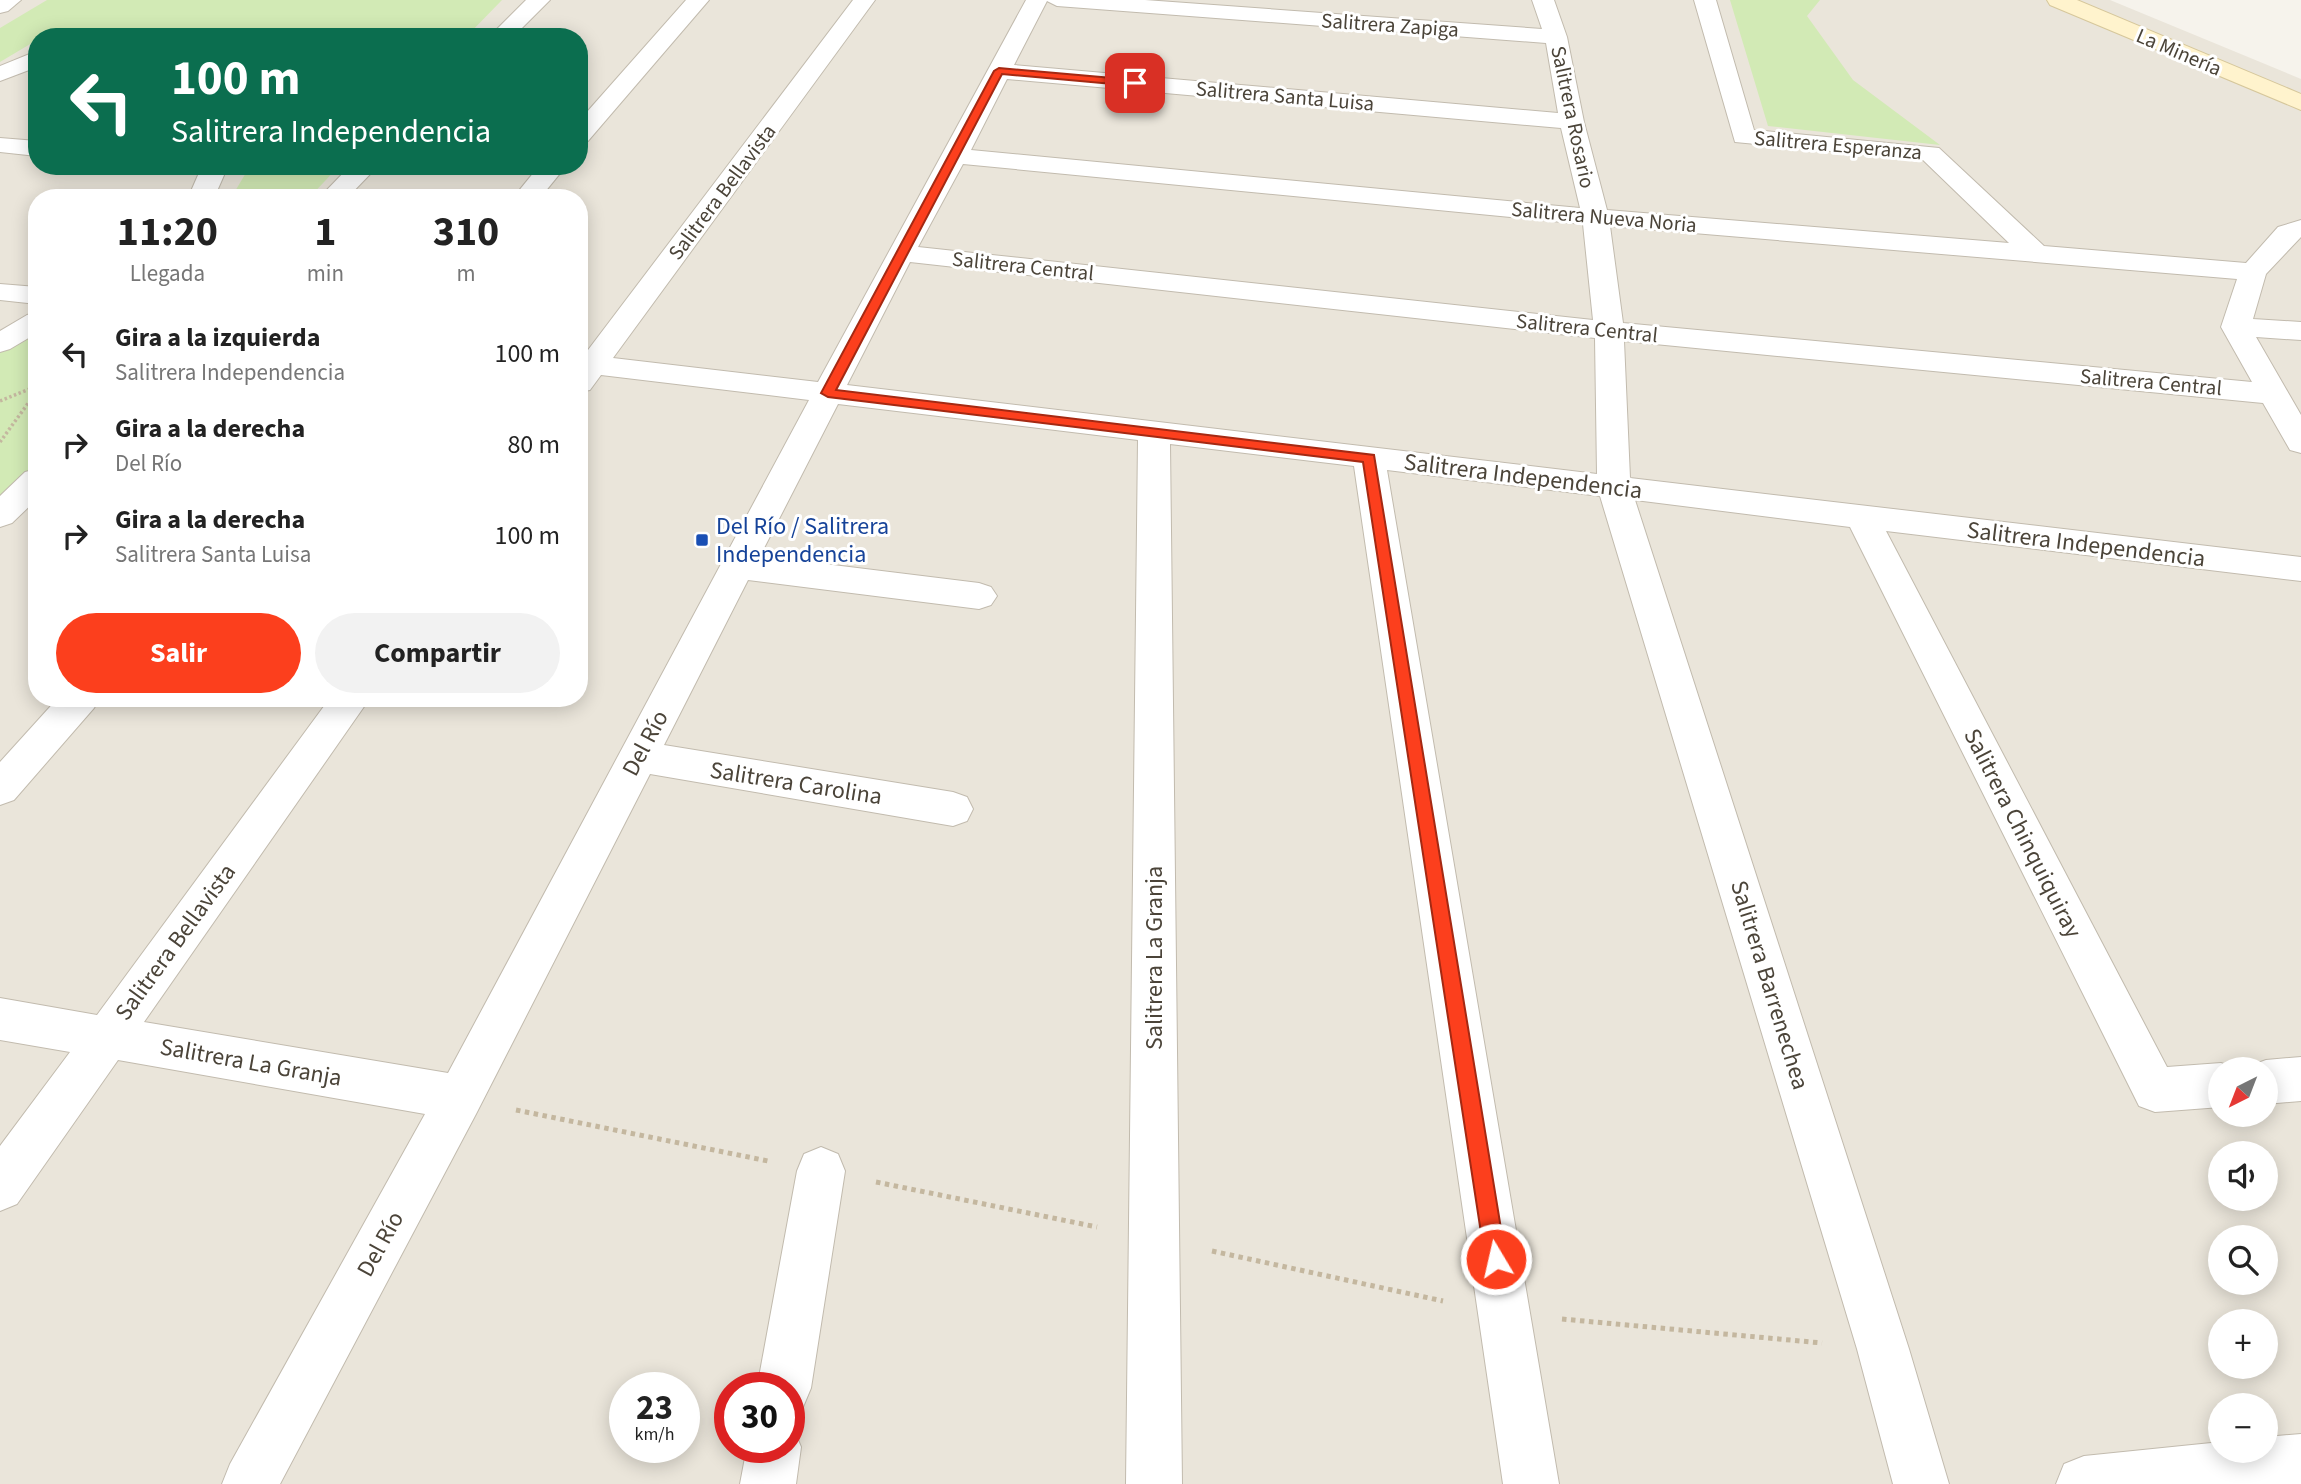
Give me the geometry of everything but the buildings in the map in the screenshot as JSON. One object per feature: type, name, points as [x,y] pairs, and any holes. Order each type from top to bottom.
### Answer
[{"type":"main road","name":"La Minería","points":[[2058,0],[2301,103]]},
{"type":"street","points":[[0,6],[10,0]]},
{"type":"street","points":[[509,28],[538,0]]},
{"type":"street","points":[[588,126],[698,0]]},
{"type":"street","name":"Salitrera Bellavista","points":[[588,365],[864,0]]},
{"type":"street","name":"Del Río","points":[[250,1484],[460,1098],[901,253],[956,156],[1037,0]]},
{"type":"street","name":"Salitrera Zapiga","points":[[1057,0],[1556,37]]},
{"type":"street","name":"Salitrera Rosario","points":[[1543,0],[1556,37],[1572,122],[1596,217],[1609,331],[1614,487]]},
{"type":"street","name":"Salitrera Esperanza","points":[[1705,0],[1744,137],[1930,153],[2034,252]]},
{"type":"street","points":[[0,74],[28,62]]},
{"type":"street","name":"Salitrera Santa Luisa","points":[[999,71],[1572,122]]},
{"type":"street","points":[[0,145],[28,148]]},
{"type":"street","name":"Salitrera Nueva Noria","points":[[956,156],[1596,217],[2253,272]]},
{"type":"street","points":[[341,189],[356,175]]},
{"type":"street","points":[[534,189],[545,175]]},
{"type":"street","points":[[2301,228],[2288,233],[2253,272],[2236,327],[2301,443]]},
{"type":"street","name":"Salitrera Central","points":[[901,253],[1609,331],[2273,394]]},
{"type":"street","points":[[0,292],[28,295]]},
{"type":"street","points":[[0,343],[28,326]]},
{"type":"street","points":[[2236,327],[2301,331]]},
{"type":"street","name":"Salitrera Independencia","points":[[588,370],[828,393],[2301,569]]},
{"type":"street","name":"Salitrera La Granja","points":[[1154,433],[1154,1484]]},
{"type":"street","points":[[1369,458],[1531,1484]]},
{"type":"street","name":"Salitrera Barrenechea","points":[[1614,487],[1879,1335],[1921,1484]]},
{"type":"street","points":[[0,515],[28,489]]},
{"type":"street","name":"Salitrera Chinquiquiray","points":[[1862,517],[2155,1090],[2208,1086]]},
{"type":"street","points":[[737,566],[979,596]]},
{"type":"street","points":[[0,789],[73,707]]},
{"type":"street","name":"Salitrera Bellavista","points":[[0,1187],[345,707]]},
{"type":"street","name":"Salitrera Carolina","points":[[638,756],[953,809]]},
{"type":"street","name":"Salitrera La Granja","points":[[0,1019],[460,1098]]},
{"type":"street","points":[[2278,1081],[2301,1079]]},
{"type":"street","points":[[787,1372],[821,1171]]},
{"type":"street","points":[[2084,1484],[2301,1461]]},
{"type":"street","points":[[768,1484],[771,1463]]},
{"type":"path","points":[[0,401],[28,391]]},
{"type":"path","points":[[0,442],[28,407]]},
{"type":"shaded area","points":[[0,0],[2110,0],[2301,79],[2301,1484],[0,1484]]},
{"type":"green space","points":[[47,0],[502,0],[475,28],[28,28],[28,45],[0,62],[0,28]]},
{"type":"green space","points":[[1730,0],[1820,0],[1807,16],[1853,80],[1940,145],[1768,126]]},
{"type":"green space","points":[[245,175],[331,175],[317,189],[236,189]]},
{"type":"green space","points":[[28,335],[28,485],[0,511],[0,344]]},
{"type":"place","name":"Del Río / Salitrera Independencia","points":[[702,540]]},
{"type":"route","points":[[1135,83],[999,71],[828,393],[1369,458],[1496,1259]]}]
